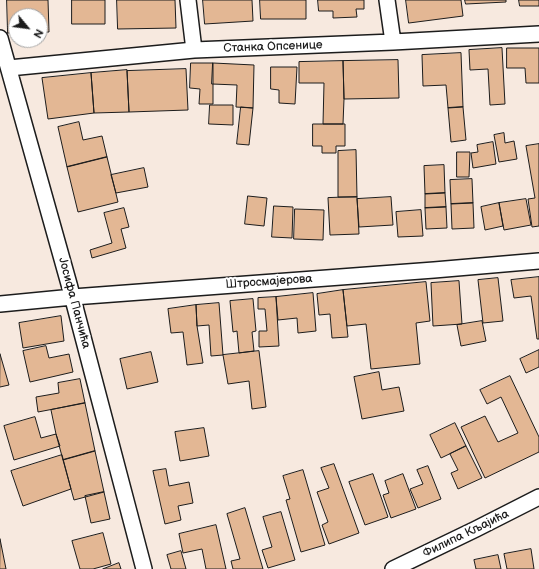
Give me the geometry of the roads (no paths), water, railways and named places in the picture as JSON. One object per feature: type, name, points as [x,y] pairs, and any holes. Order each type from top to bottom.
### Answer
[{"type":"street","points":[[188,0],[194,50]]},
{"type":"street","points":[[387,0],[393,42]]},
{"type":"street","name":"Станка Опсенице","points":[[9,68],[194,50],[393,42],[539,34]]},
{"type":"street","name":"Јосифа Панчића","points":[[0,38],[73,297],[144,569]]},
{"type":"street","name":"Штросмајерова","points":[[0,304],[539,261]]},
{"type":"street","name":"Филипа Кљајића","points":[[393,569],[539,498]]}]
